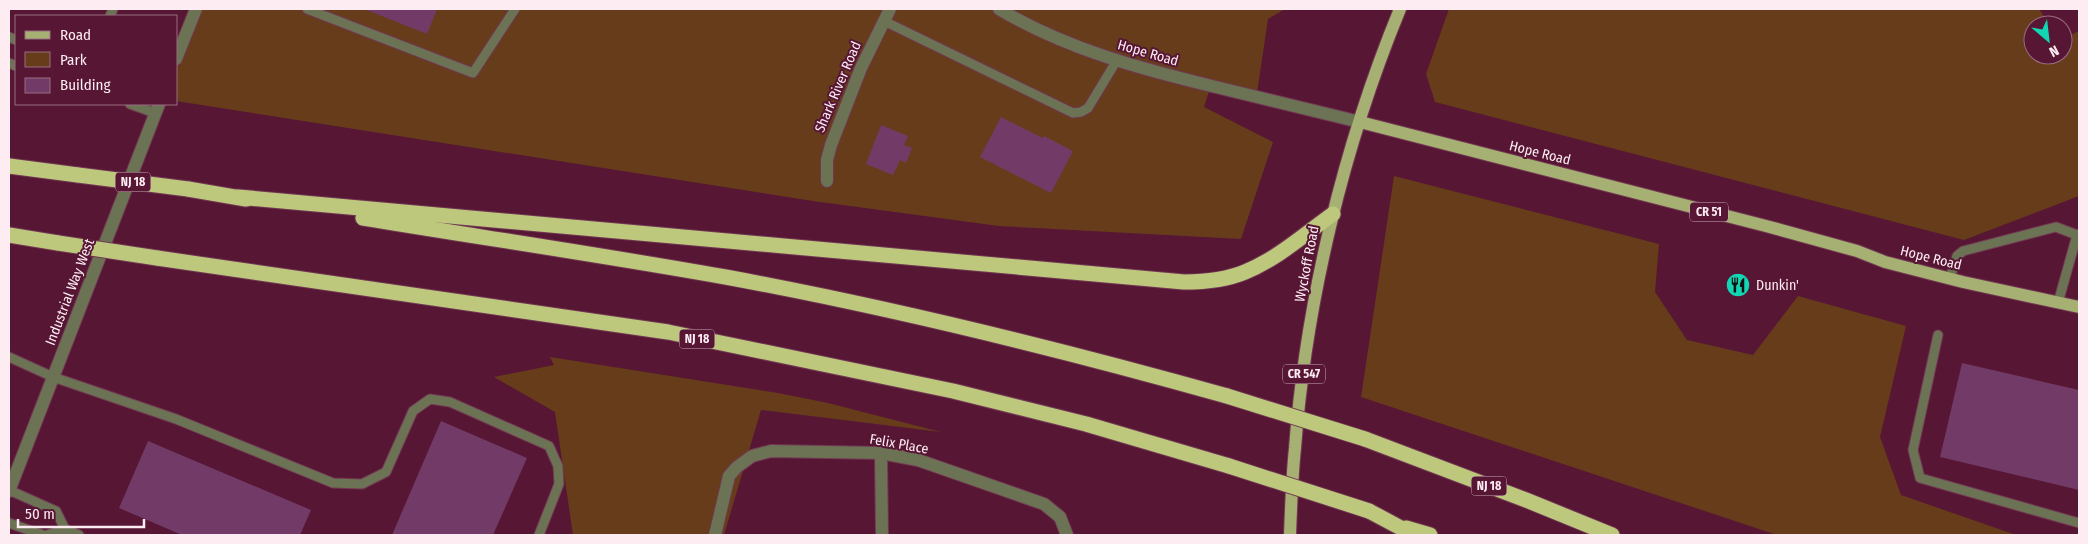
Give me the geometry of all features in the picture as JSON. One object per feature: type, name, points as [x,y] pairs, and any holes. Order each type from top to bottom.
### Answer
[{"type":"highway","name":"NJ 18","points":[[9,166],[188,189],[731,278],[900,312],[1012,338],[1227,396],[1365,439],[1612,535]]},
{"type":"highway","points":[[238,198],[1184,282],[1232,277],[1245,272],[1261,264],[1333,214]]},
{"type":"highway","name":"NJ 18","points":[[9,235],[668,332],[952,391],[1086,424],[1229,466],[1369,511],[1393,523],[1430,535]]},
{"type":"highway","points":[[1393,523],[1414,535]]},
{"type":"main road","name":"Wyckoff Road","points":[[1290,535],[1295,447],[1318,282],[1333,214],[1360,122],[1384,47],[1400,9]]},
{"type":"main road","name":"Hope Road","points":[[1360,122],[1766,226],[1857,251],[1885,262],[2079,308]]},
{"type":"street","points":[[178,54],[196,9]]},
{"type":"street","name":"Shark River Road","points":[[827,181],[827,160],[831,144],[861,68],[890,9]]},
{"type":"street","name":"Hope Road","points":[[999,9],[1047,34],[1085,50],[1150,71],[1360,122]]},
{"type":"street","name":"Industrial Way West","points":[[10,485],[157,108]]},
{"type":"street","name":"Felix Place","points":[[715,535],[729,476],[736,467],[752,456],[771,451],[881,453],[918,460],[1044,504],[1060,516],[1067,535]]},
{"type":"street","points":[[881,453],[882,535]]},
{"type":"lane","points":[[307,9],[473,72],[515,9]]},
{"type":"lane","points":[[884,21],[1073,112],[1081,112],[1088,108],[1117,60]]},
{"type":"lane","points":[[137,105],[157,108]]},
{"type":"lane","points":[[1950,278],[1957,256],[1963,251],[2056,227],[2078,234],[2058,303]]},
{"type":"lane","points":[[1938,335],[1913,450],[1920,478],[2079,523]]},
{"type":"lane","points":[[9,357],[53,377],[176,420],[333,483],[362,484],[386,472],[413,411],[430,399],[450,402],[549,446],[558,466],[559,484],[538,535]]},
{"type":"lane","points":[[10,485],[56,511],[65,529]]},
{"type":"lane","points":[[9,522],[45,535],[65,529],[79,535]]},
{"type":"green space","points":[[195,9],[1285,9],[1268,19],[1257,93],[1211,85],[1204,107],[1273,142],[1241,239],[999,226],[813,201],[178,101],[178,56]]},
{"type":"green space","points":[[1449,9],[2039,9],[2043,15],[2023,15],[2023,65],[2073,65],[2073,34],[2079,31],[2079,196],[1964,240],[1435,102],[1426,74]]},
{"type":"green space","points":[[1394,176],[1659,244],[1655,292],[1687,340],[1753,355],[1798,296],[1906,326],[1880,437],[1901,495],[2016,535],[1777,535],[1361,397]]},
{"type":"green space","points":[[550,357],[778,393],[828,403],[941,432],[761,410],[724,535],[573,535],[555,412],[494,377],[554,365]]},
{"type":"building","points":[[364,9],[437,9],[427,34]]},
{"type":"building","points":[[1001,117],[1073,151],[1051,193],[980,157]]},
{"type":"building","points":[[881,125],[908,136],[904,145],[912,148],[906,163],[900,160],[893,175],[866,164]]},
{"type":"building","points":[[1962,363],[2079,390],[2079,490],[1940,457]]},
{"type":"building","points":[[441,421],[527,458],[493,535],[392,535]]},
{"type":"building","points":[[148,441],[311,510],[300,535],[182,535],[119,508]]},
{"type":"place","name":"Dunkin'","points":[[1738,285]]}]
